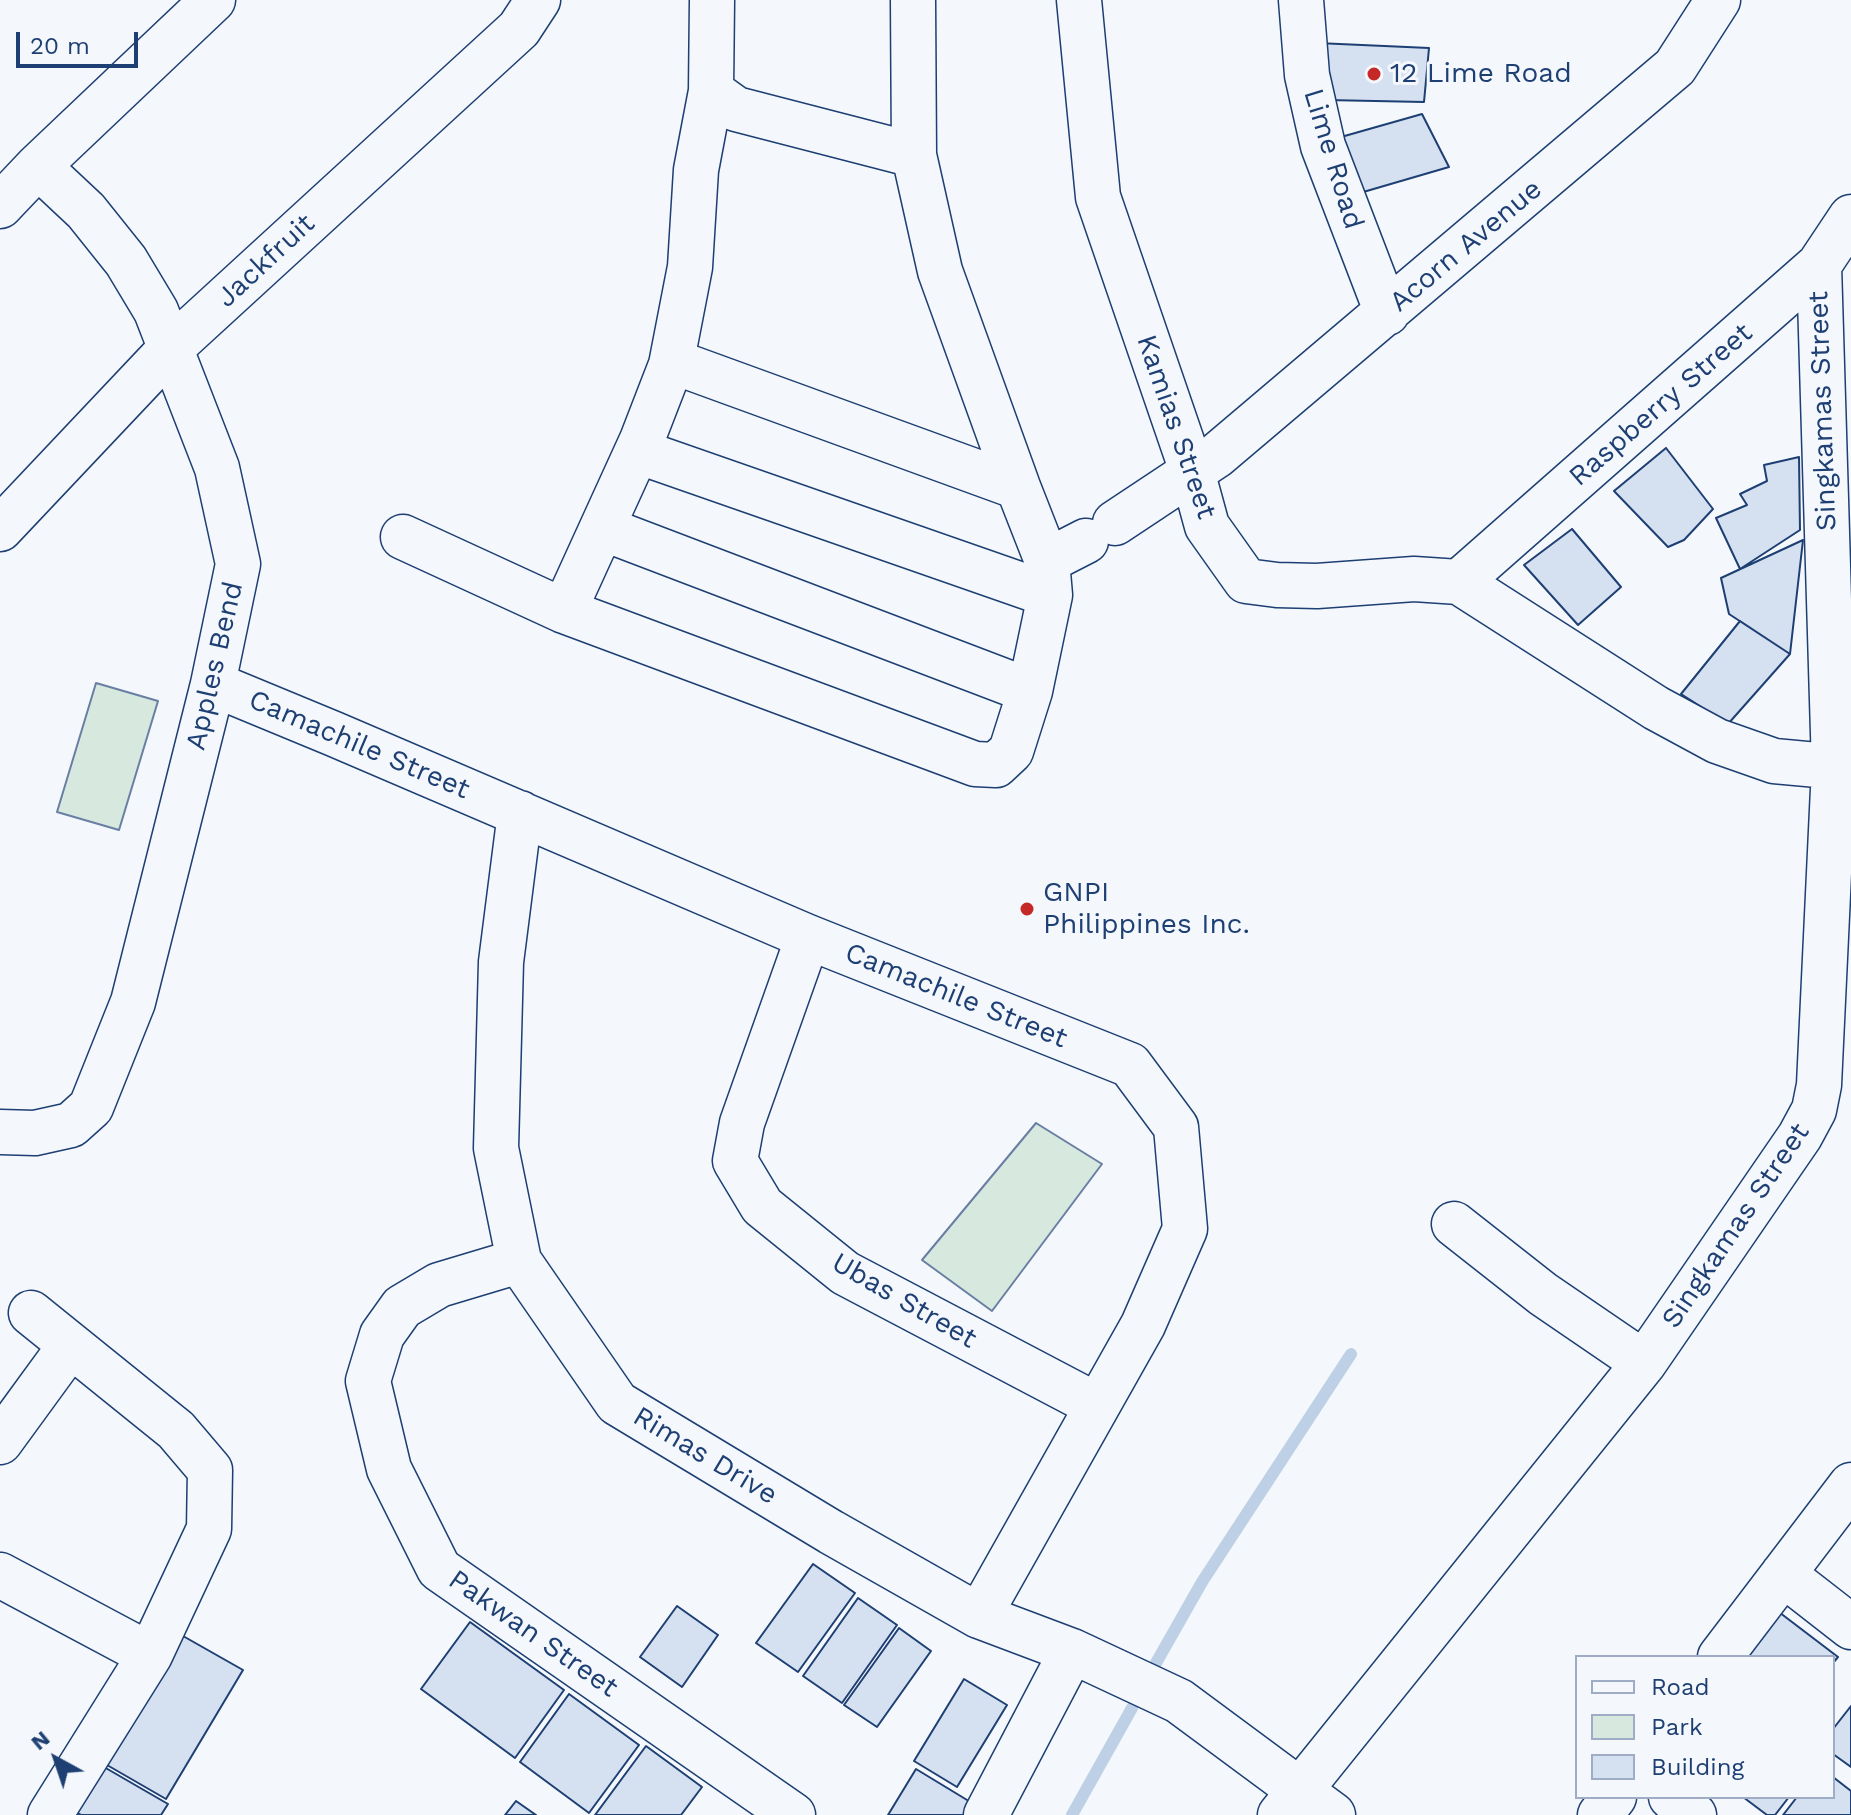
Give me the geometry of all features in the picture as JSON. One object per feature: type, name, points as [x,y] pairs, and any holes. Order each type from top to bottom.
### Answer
[{"type":"street","points":[[0,206],[213,0]]},
{"type":"street","name":"Jackfruit","points":[[0,529],[171,348],[519,29],[538,0]]},
{"type":"street","points":[[564,611],[637,451],[671,365],[690,267],[696,170],[711,91],[712,0]]},
{"type":"street","points":[[403,537],[564,611],[975,764],[996,765],[1011,751],[1030,691],[1049,578],[940,271],[914,155],[913,0]]},
{"type":"street","name":"Kamias Street","points":[[1079,0],[1098,197],[1192,471],[1207,526],[1246,581],[1317,586],[1414,579],[1459,582],[1656,708],[1717,741],[1774,761],[1843,768]]},
{"type":"street","name":"Lime Road","points":[[1301,0],[1307,75],[1323,146],[1387,313]]},
{"type":"street","name":"Acorn Avenue","points":[[1049,578],[1100,532],[1216,456],[1675,67],[1718,0]]},
{"type":"street","points":[[711,91],[736,109],[914,155]]},
{"type":"street","name":"Apples Bend","points":[[0,1132],[35,1133],[71,1125],[91,1107],[133,1002],[213,684],[238,564],[217,468],[156,311],[126,261],[86,211],[38,166]]},
{"type":"street","name":"Raspberry Street","points":[[1459,582],[1819,265],[1851,217]]},
{"type":"street","name":"Singkamas Street","points":[[1304,1806],[1644,1363],[1800,1136],[1814,1110],[1819,1085],[1843,768],[1819,265]]},
{"type":"street","points":[[671,365],[691,368],[1018,487]]},
{"type":"street","points":[[637,451],[1049,578]]},
{"type":"street","points":[[602,528],[1030,691]]},
{"type":"street","name":"Camachile Street","points":[[213,684],[808,937],[1130,1065],[1176,1127],[1185,1229],[1143,1325],[979,1616]]},
{"type":"street","name":"Rimas Drive","points":[[520,813],[501,962],[496,1148],[519,1261],[617,1403],[831,1532],[979,1616],[1072,1651],[1179,1701],[1304,1806]]},
{"type":"street","name":"Ubas Street","points":[[808,937],[742,1123],[735,1161],[762,1206],[845,1273],[1096,1405]]},
{"type":"street","points":[[1454,1224],[1543,1294],[1644,1363]]},
{"type":"street","name":"Pakwan Street","points":[[519,1261],[439,1285],[402,1307],[382,1335],[368,1381],[389,1469],[439,1569],[793,1815]]},
{"type":"street","points":[[31,1313],[176,1430],[210,1470],[209,1529],[150,1655],[50,1815]]},
{"type":"street","points":[[0,1442],[70,1346]]},
{"type":"street","points":[[1722,1655],[1851,1485]]},
{"type":"street","points":[[1783,1574],[1851,1627]]},
{"type":"street","points":[[0,1575],[150,1655]]},
{"type":"street","points":[[986,1815],[1072,1651]]},
{"type":"street","points":[[1600,1815],[1612,1799]]},
{"type":"street","points":[[1674,1799],[1694,1815]]},
{"type":"green space","points":[[96,683],[158,701],[119,830],[57,812]]},
{"type":"green space","points":[[1036,1123],[1102,1164],[992,1311],[922,1260]]},
{"type":"building","name":"12 Lime Road","points":[[1317,43],[1429,48],[1424,102],[1326,100]]},
{"type":"building","points":[[1422,114],[1449,167],[1353,195],[1334,139]]},
{"type":"building","points":[[1666,448],[1713,509],[1684,540],[1668,547],[1614,491]]},
{"type":"building","points":[[1799,457],[1800,530],[1740,569],[1716,518],[1747,505],[1740,494],[1767,481],[1764,465]]},
{"type":"building","points":[[1572,529],[1621,587],[1578,625],[1524,565]]},
{"type":"building","points":[[1803,540],[1790,654],[1729,614],[1721,578]]},
{"type":"building","points":[[1740,621],[1790,654],[1728,724],[1681,694]]},
{"type":"building","points":[[813,1564],[855,1593],[798,1672],[756,1643]]},
{"type":"building","points":[[858,1598],[897,1625],[842,1703],[803,1676]]},
{"type":"building","points":[[677,1606],[718,1635],[682,1687],[640,1657]]},
{"type":"building","points":[[1771,1606],[1838,1657],[1835,1661],[1835,1655],[1733,1655]]},
{"type":"building","points":[[470,1622],[564,1690],[515,1758],[421,1689]]},
{"type":"building","points":[[899,1628],[931,1651],[877,1727],[844,1705]]},
{"type":"building","points":[[183,1636],[243,1670],[166,1799],[107,1765]]},
{"type":"building","points":[[964,1679],[1007,1705],[957,1787],[914,1761]]},
{"type":"building","points":[[569,1694],[639,1745],[589,1813],[520,1762]]},
{"type":"building","points":[[1851,1706],[1851,1767],[1835,1755],[1835,1726]]},
{"type":"building","points":[[646,1746],[702,1787],[681,1815],[595,1815]]},
{"type":"building","points":[[104,1767],[168,1804],[161,1815],[77,1813]]},
{"type":"building","points":[[916,1769],[972,1803],[964,1815],[888,1815]]},
{"type":"building","points":[[1835,1779],[1851,1791],[1851,1815],[1783,1815],[1795,1799],[1835,1799]]},
{"type":"building","points":[[1746,1799],[1787,1799],[1775,1815],[1767,1815]]},
{"type":"building","points":[[516,1801],[536,1815],[505,1815]]},
{"type":"waterway","points":[[1156,1663],[1202,1582],[1351,1354]]},
{"type":"waterway","points":[[1072,1815],[1132,1708]]},
{"type":"place","name":"12 Lime Road","points":[[1374,74]]},
{"type":"place","name":"GNPI Philippines Inc.","points":[[1027,909]]}]
